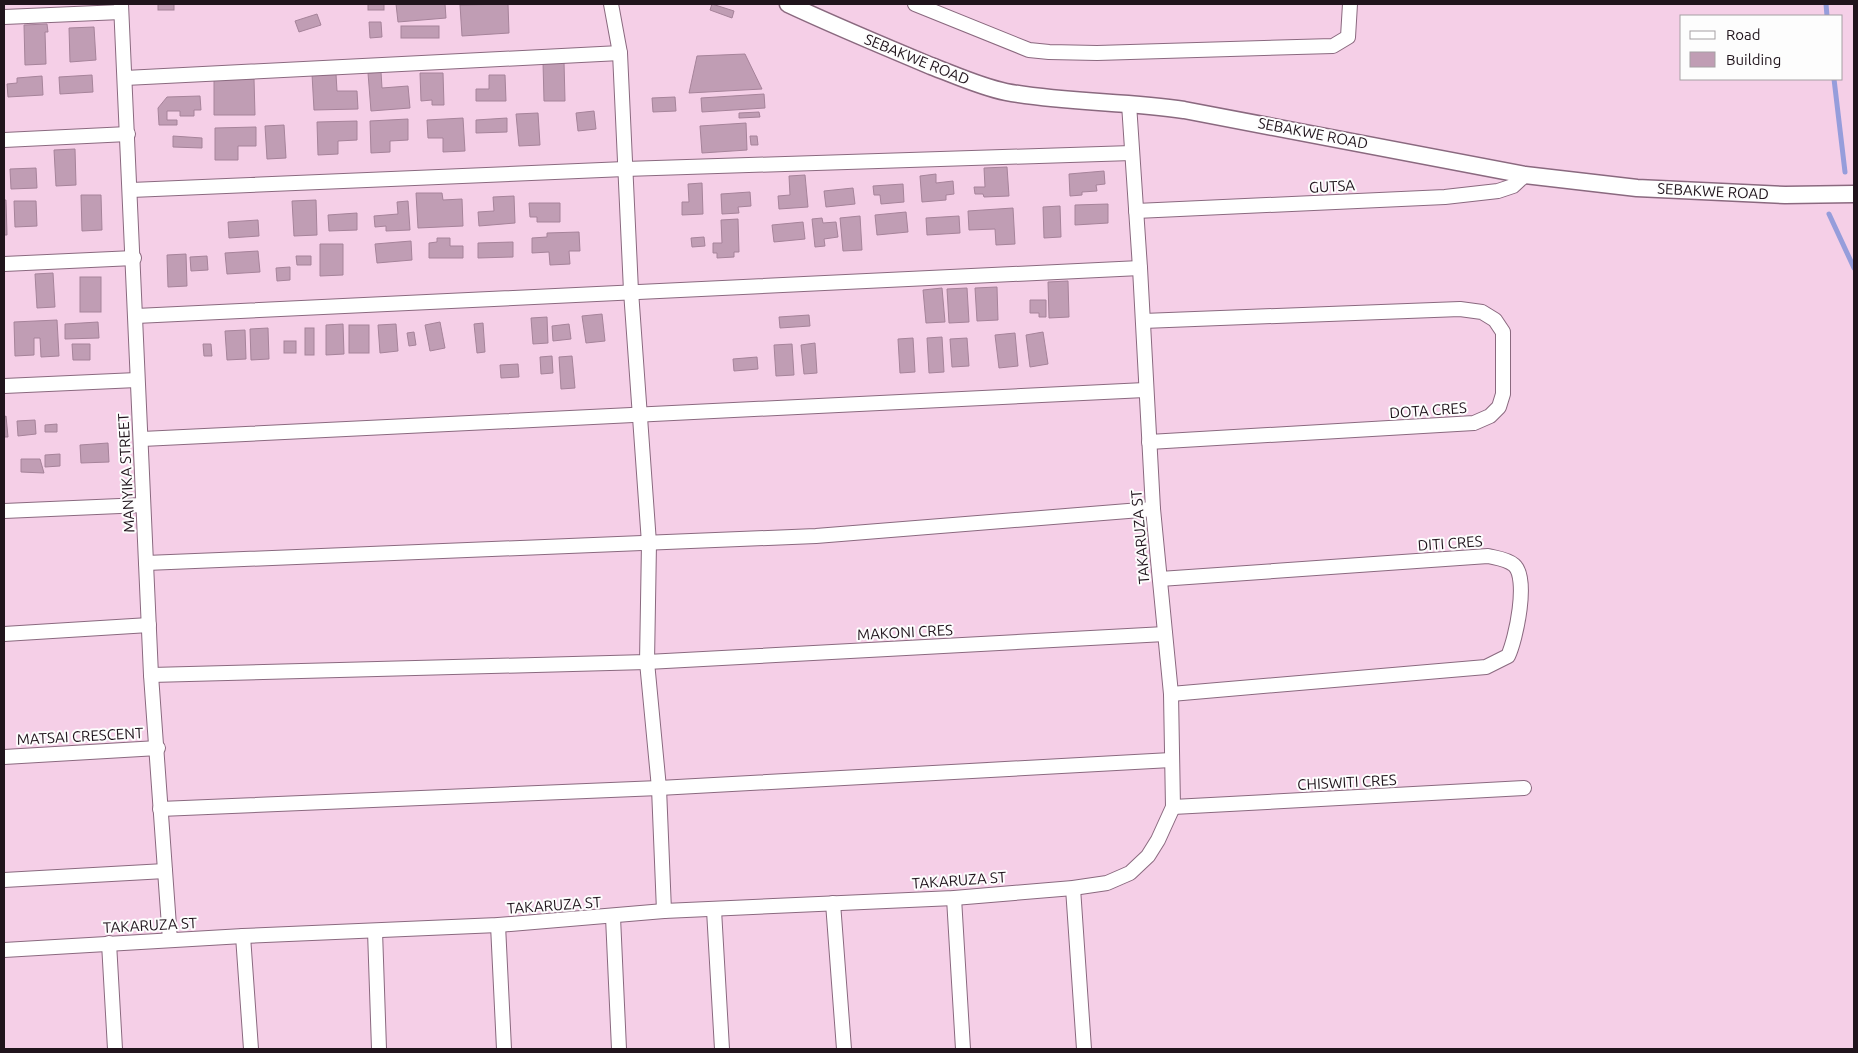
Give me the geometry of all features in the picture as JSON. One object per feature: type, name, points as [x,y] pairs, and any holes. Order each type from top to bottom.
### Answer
[{"type":"street","points":[[611,4],[620,53],[631,292],[649,543],[647,662],[659,788],[664,911]]},
{"type":"street","name":"SEBAKWE ROAD","points":[[788,4],[867,40],[966,80],[1004,92],[1063,101],[1129,104],[1184,110],[1251,121],[1525,175],[1637,188],[1785,195],[1854,194]]},
{"type":"street","points":[[915,4],[1029,50],[1098,53],[1333,46],[1348,37],[1350,4]]},
{"type":"street","points":[[4,17],[121,8]]},
{"type":"street","name":"MANYIKA STREET","points":[[121,8],[131,190],[137,380],[142,439],[143,505],[151,675],[158,748],[160,809],[170,940]]},
{"type":"street","points":[[125,78],[620,53]]},
{"type":"street","name":"TAKARUZA ST","points":[[4,950],[243,936],[498,925],[613,917],[664,911],[954,898],[1073,888],[1107,883],[1130,873],[1148,856],[1166,825],[1173,807],[1171,694],[1152,509],[1140,268],[1129,104]]},
{"type":"street","points":[[4,140],[128,134]]},
{"type":"street","points":[[131,190],[625,169],[1132,153]]},
{"type":"street","name":"GUTSA","points":[[1136,211],[1445,197],[1498,191],[1513,186],[1525,175]]},
{"type":"street","points":[[4,264],[134,258]]},
{"type":"street","points":[[136,316],[1140,268]]},
{"type":"street","name":"DOTA CRES","points":[[1143,321],[1460,309],[1482,312],[1495,320],[1503,332],[1503,394],[1499,407],[1490,416],[1474,424],[1149,442]]},
{"type":"street","points":[[4,386],[137,380]]},
{"type":"street","points":[[142,439],[1146,390]]},
{"type":"street","points":[[4,511],[143,505]]},
{"type":"street","points":[[146,563],[816,536],[1152,509]]},
{"type":"street","name":"DITI CRES","points":[[1160,579],[1488,556],[1504,559],[1515,565],[1522,579],[1515,641],[1508,656],[1486,667],[1171,694]]},
{"type":"street","points":[[4,634],[149,625]]},
{"type":"street","name":"MAKONI CRES","points":[[151,675],[647,662],[1165,634]]},
{"type":"street","name":"MATSAI CRESCENT","points":[[4,757],[158,748]]},
{"type":"street","points":[[160,809],[659,788],[1171,760]]},
{"type":"street","name":"CHISWITI CRES","points":[[1173,807],[1524,788]]},
{"type":"street","points":[[4,880],[165,871]]},
{"type":"street","points":[[1073,888],[1084,1049]]},
{"type":"street","points":[[954,898],[963,1049]]},
{"type":"street","points":[[833,902],[844,1049]]},
{"type":"street","points":[[714,910],[722,1049]]},
{"type":"street","points":[[613,917],[619,1049]]},
{"type":"street","points":[[498,925],[504,1049]]},
{"type":"street","points":[[375,931],[379,1049]]},
{"type":"street","points":[[243,936],[251,1049]]},
{"type":"street","points":[[109,943],[115,1049]]},
{"type":"building","points":[[158,4],[174,4],[174,10],[158,10]]},
{"type":"building","points":[[368,4],[384,4],[384,10],[368,10]]},
{"type":"building","points":[[396,4],[445,4],[446,18],[398,22]]},
{"type":"building","points":[[508,4],[509,33],[462,36],[460,5]]},
{"type":"building","points":[[712,4],[734,11],[732,18],[710,10]]},
{"type":"building","points":[[317,14],[321,25],[299,32],[295,21]]},
{"type":"building","points":[[369,22],[381,22],[382,37],[370,38]]},
{"type":"building","points":[[47,24],[48,32],[45,32],[46,64],[25,65],[24,25]]},
{"type":"building","points":[[401,26],[439,26],[439,38],[401,38]]},
{"type":"building","points":[[94,27],[96,60],[70,62],[69,28]]},
{"type":"building","points":[[745,54],[762,89],[689,93],[697,56]]},
{"type":"building","points":[[564,61],[565,101],[544,101],[543,62]]},
{"type":"building","points":[[381,72],[382,88],[408,86],[410,108],[371,111],[368,73]]},
{"type":"building","points":[[420,73],[443,73],[444,105],[432,105],[432,100],[421,101]]},
{"type":"building","points":[[312,74],[336,74],[337,91],[357,91],[358,109],[314,110]]},
{"type":"building","points":[[92,75],[93,92],[60,94],[59,77]]},
{"type":"building","points":[[489,75],[505,75],[506,101],[476,101],[476,89],[489,89]]},
{"type":"building","points":[[42,76],[43,95],[8,97],[7,84],[17,83],[17,78]]},
{"type":"building","points":[[254,79],[255,115],[214,115],[214,80]]},
{"type":"building","points":[[764,94],[765,108],[702,112],[701,98]]},
{"type":"building","points":[[200,96],[201,110],[194,110],[194,116],[180,116],[180,111],[167,111],[167,120],[177,120],[177,125],[159,125],[158,108],[167,97]]},
{"type":"building","points":[[675,97],[676,111],[653,112],[652,98]]},
{"type":"building","points":[[594,111],[596,129],[578,131],[576,113]]},
{"type":"building","points":[[759,112],[760,117],[739,118],[739,113]]},
{"type":"building","points":[[538,113],[540,145],[519,146],[516,114]]},
{"type":"building","points":[[463,118],[465,151],[443,152],[443,138],[428,138],[427,120]]},
{"type":"building","points":[[507,118],[507,132],[476,133],[476,120]]},
{"type":"building","points":[[408,119],[408,140],[390,141],[390,152],[371,153],[370,121]]},
{"type":"building","points":[[357,121],[357,140],[338,141],[338,154],[318,155],[317,122]]},
{"type":"building","points":[[746,123],[747,150],[702,153],[700,126]]},
{"type":"building","points":[[284,125],[286,158],[267,159],[265,126]]},
{"type":"building","points":[[256,127],[256,146],[238,146],[238,160],[215,160],[215,128]]},
{"type":"building","points":[[173,136],[202,138],[202,148],[173,147]]},
{"type":"building","points":[[750,136],[757,136],[758,145],[751,145]]},
{"type":"building","points":[[75,149],[76,185],[56,186],[54,150]]},
{"type":"building","points":[[1007,167],[1009,196],[984,197],[983,194],[975,194],[974,187],[985,187],[984,168]]},
{"type":"building","points":[[36,168],[37,188],[11,189],[10,169]]},
{"type":"building","points":[[1104,171],[1105,184],[1096,185],[1097,191],[1082,192],[1082,195],[1070,196],[1069,174]]},
{"type":"building","points":[[936,174],[936,183],[953,181],[954,194],[946,195],[946,200],[922,202],[920,176]]},
{"type":"building","points":[[805,175],[808,207],[779,209],[778,196],[790,195],[789,176]]},
{"type":"building","points":[[702,183],[703,214],[682,215],[682,202],[689,202],[688,184]]},
{"type":"building","points":[[903,184],[904,202],[881,204],[880,195],[874,195],[873,186]]},
{"type":"building","points":[[853,188],[855,204],[826,207],[824,191]]},
{"type":"building","points":[[750,192],[751,206],[738,207],[739,213],[722,214],[721,194]]},
{"type":"building","points":[[416,193],[442,193],[443,200],[462,199],[463,226],[418,228]]},
{"type":"building","points":[[81,195],[101,195],[102,230],[82,231]]},
{"type":"building","points":[[514,196],[515,223],[479,226],[478,212],[494,211],[493,197]]},
{"type":"building","points":[[4,200],[6,200],[7,235],[4,235]]},
{"type":"building","points":[[316,200],[317,235],[294,236],[292,201]]},
{"type":"building","points":[[14,201],[36,201],[37,226],[15,227]]},
{"type":"building","points":[[408,201],[410,230],[386,231],[386,226],[375,227],[374,216],[398,214],[397,202]]},
{"type":"building","points":[[529,203],[560,203],[560,222],[537,222],[537,217],[530,217]]},
{"type":"building","points":[[1108,204],[1108,223],[1075,225],[1075,205]]},
{"type":"building","points":[[1060,206],[1061,237],[1044,238],[1043,207]]},
{"type":"building","points":[[1013,208],[1015,244],[996,245],[995,229],[969,230],[968,211]]},
{"type":"building","points":[[906,212],[908,232],[877,235],[875,215]]},
{"type":"building","points":[[357,213],[357,230],[329,231],[328,215]]},
{"type":"building","points":[[860,216],[862,250],[843,251],[840,218]]},
{"type":"building","points":[[959,216],[960,233],[927,235],[926,218]]},
{"type":"building","points":[[822,218],[823,223],[836,222],[838,237],[824,239],[825,246],[815,247],[812,219]]},
{"type":"building","points":[[738,219],[739,252],[734,252],[734,257],[717,258],[717,253],[713,253],[713,243],[722,243],[721,220]]},
{"type":"building","points":[[258,220],[259,236],[229,238],[228,222]]},
{"type":"building","points":[[803,222],[805,239],[774,242],[772,225]]},
{"type":"building","points":[[579,232],[580,251],[569,251],[570,264],[550,265],[549,252],[532,253],[532,238],[547,237],[547,233]]},
{"type":"building","points":[[704,237],[705,246],[692,247],[691,238]]},
{"type":"building","points":[[437,238],[450,238],[450,246],[463,246],[463,258],[429,258],[429,243],[437,242]]},
{"type":"building","points":[[411,241],[412,260],[377,263],[375,244]]},
{"type":"building","points":[[513,242],[513,257],[478,258],[478,243]]},
{"type":"building","points":[[320,244],[343,244],[343,275],[320,276]]},
{"type":"building","points":[[258,251],[260,272],[227,274],[225,253]]},
{"type":"building","points":[[186,254],[187,286],[168,287],[167,255]]},
{"type":"building","points":[[207,256],[208,270],[191,271],[190,257]]},
{"type":"building","points":[[296,256],[311,256],[311,265],[297,265]]},
{"type":"building","points":[[290,267],[290,280],[277,281],[276,268]]},
{"type":"building","points":[[53,273],[55,307],[37,308],[35,274]]},
{"type":"building","points":[[80,277],[101,277],[101,312],[80,312]]},
{"type":"building","points":[[1068,281],[1069,317],[1049,318],[1048,282]]},
{"type":"building","points":[[997,287],[998,320],[977,321],[975,288]]},
{"type":"building","points":[[942,288],[945,322],[926,323],[923,290]]},
{"type":"building","points":[[967,288],[969,322],[949,323],[947,289]]},
{"type":"building","points":[[1030,300],[1046,300],[1046,317],[1039,317],[1039,313],[1030,313]]},
{"type":"building","points":[[602,314],[605,341],[586,343],[582,316]]},
{"type":"building","points":[[809,315],[810,326],[780,328],[779,317]]},
{"type":"building","points":[[547,317],[548,343],[533,344],[531,318]]},
{"type":"building","points":[[57,320],[59,356],[41,357],[40,338],[34,338],[34,355],[15,356],[14,322]]},
{"type":"building","points":[[98,322],[99,338],[65,339],[65,324]]},
{"type":"building","points":[[440,322],[445,348],[430,351],[425,325]]},
{"type":"building","points":[[483,323],[485,352],[477,353],[474,324]]},
{"type":"building","points":[[343,324],[344,354],[326,355],[326,325]]},
{"type":"building","points":[[396,324],[398,351],[380,353],[378,325]]},
{"type":"building","points":[[569,324],[571,339],[553,341],[552,326]]},
{"type":"building","points":[[349,325],[369,325],[369,353],[349,353]]},
{"type":"building","points":[[268,328],[269,359],[251,360],[250,329]]},
{"type":"building","points":[[305,328],[314,328],[314,355],[305,355]]},
{"type":"building","points":[[245,330],[246,359],[227,360],[225,331]]},
{"type":"building","points":[[414,332],[416,345],[409,346],[407,333]]},
{"type":"building","points":[[1043,332],[1048,364],[1030,367],[1026,335]]},
{"type":"building","points":[[1015,333],[1018,366],[999,368],[995,335]]},
{"type":"building","points":[[942,337],[944,372],[929,373],[927,338]]},
{"type":"building","points":[[913,338],[915,372],[900,373],[898,339]]},
{"type":"building","points":[[967,338],[969,366],[952,367],[950,339]]},
{"type":"building","points":[[284,341],[296,341],[296,353],[284,353]]},
{"type":"building","points":[[815,343],[817,373],[804,374],[801,345]]},
{"type":"building","points":[[72,344],[90,344],[90,360],[73,360]]},
{"type":"building","points":[[203,344],[211,344],[212,356],[204,356]]},
{"type":"building","points":[[792,344],[794,375],[776,376],[774,345]]},
{"type":"building","points":[[552,356],[553,373],[541,374],[540,357]]},
{"type":"building","points":[[572,356],[575,388],[561,389],[559,357]]},
{"type":"building","points":[[757,357],[758,369],[734,371],[733,359]]},
{"type":"building","points":[[518,364],[519,377],[501,378],[500,365]]},
{"type":"building","points":[[6,416],[8,437],[4,437],[4,417]]},
{"type":"building","points":[[35,420],[36,434],[18,436],[17,421]]},
{"type":"building","points":[[57,424],[57,432],[45,432],[45,425]]},
{"type":"building","points":[[108,443],[109,462],[81,463],[80,445]]},
{"type":"building","points":[[60,454],[60,466],[45,467],[45,455]]},
{"type":"building","points":[[21,459],[40,459],[44,473],[21,472]]},
{"type":"waterway","points":[[1826,4],[1827,15]]},
{"type":"waterway","points":[[1834,80],[1845,172]]},
{"type":"waterway","points":[[1829,214],[1854,268]]}]
